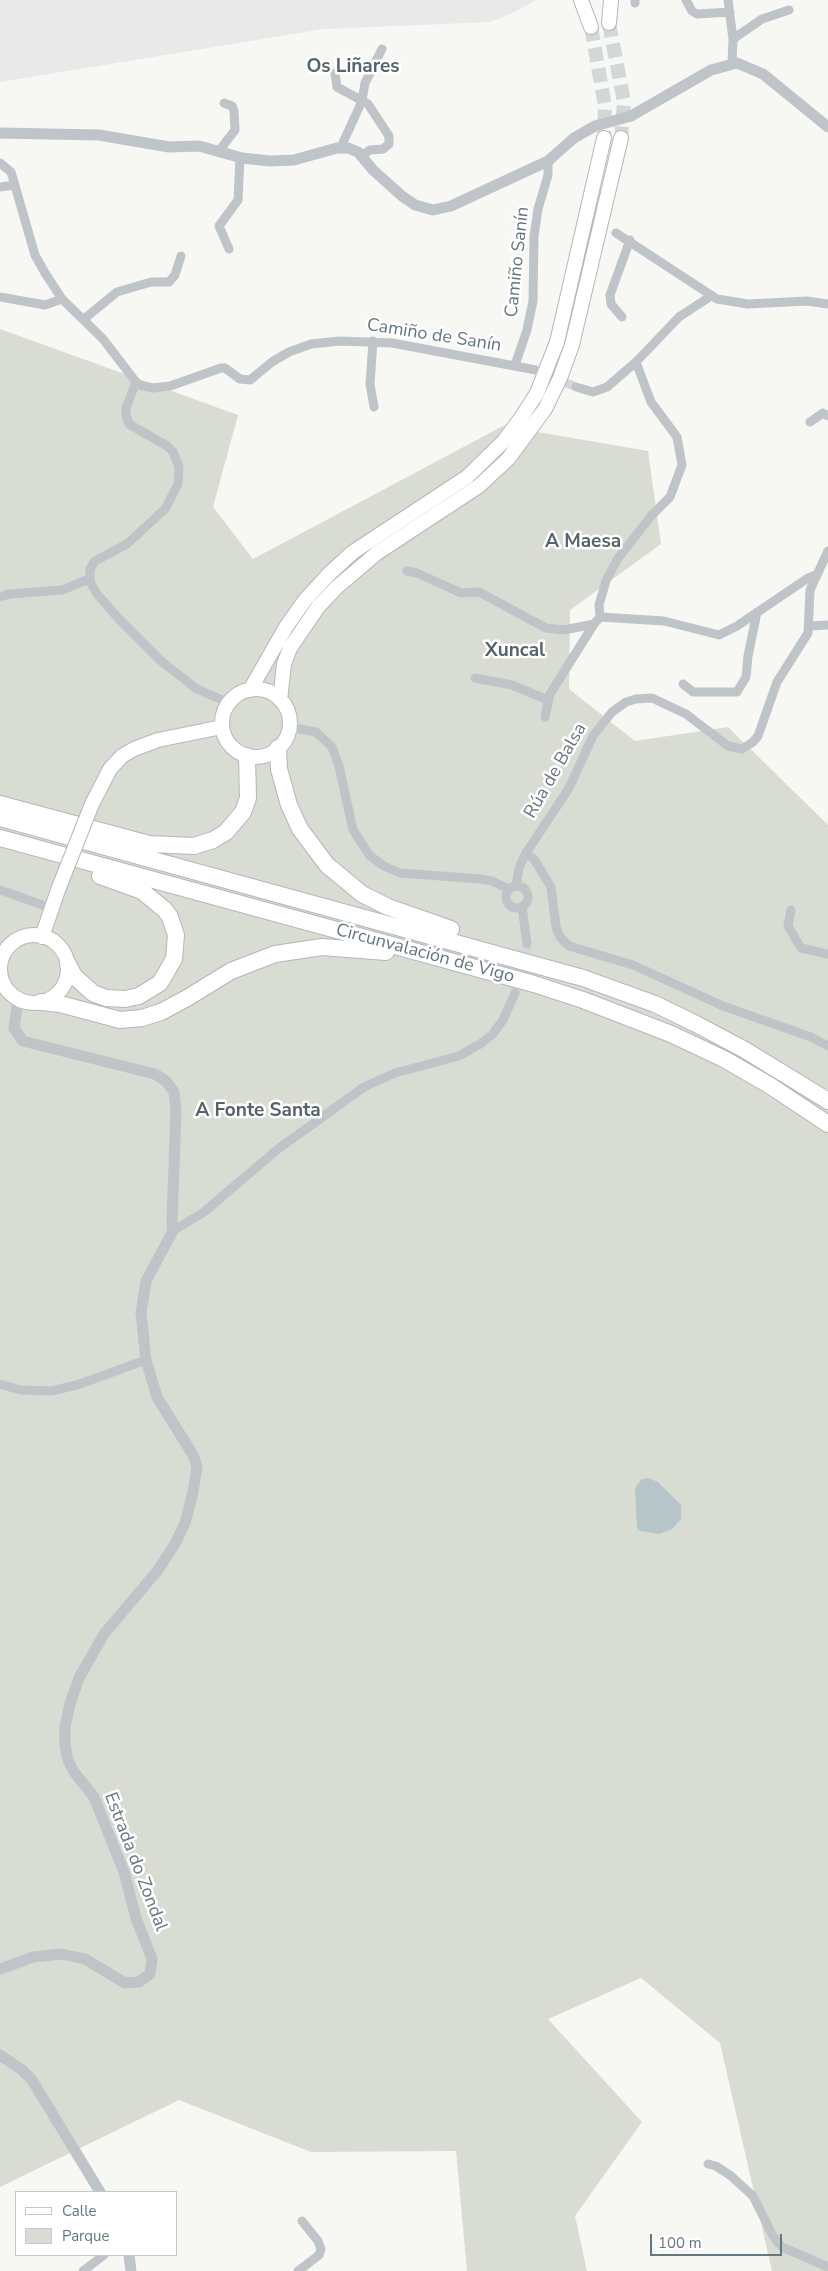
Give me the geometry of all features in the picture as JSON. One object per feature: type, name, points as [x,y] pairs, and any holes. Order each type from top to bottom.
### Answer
[{"type":"highway","points":[[278,748],[279,769],[284,792],[300,829],[311,846],[343,879],[362,894],[388,907],[440,926],[537,955],[566,966],[583,978]]},
{"type":"highway","points":[[0,804],[149,844],[194,846],[213,840],[226,832],[243,812],[248,792],[247,756]]},
{"type":"highway","name":"Circunvalación de Vigo","points":[[0,818],[583,978],[655,1004],[696,1024],[745,1050],[828,1101]]},
{"type":"highway","name":"Circunvalación de Vigo","points":[[0,838],[418,952],[583,1000],[671,1034],[724,1059],[770,1085],[828,1124]]},
{"type":"highway","points":[[0,846],[116,881],[142,891],[165,910],[174,926],[176,949],[171,967],[160,983],[139,996],[117,1000],[93,993],[74,976],[68,964]]},
{"type":"highway","points":[[41,1002],[60,1004],[120,1020],[142,1018],[161,1012],[231,971],[274,954],[322,947],[395,954],[418,952]]},
{"type":"main road","points":[[581,0],[591,27]]},
{"type":"main road","points":[[609,23],[611,0]]},
{"type":"main road","points":[[250,690],[286,627],[305,600],[329,574],[353,552],[467,477],[504,441],[521,418],[537,393],[557,342],[604,138]]},
{"type":"main road","points":[[280,700],[284,664],[290,648],[318,607],[337,586],[376,553],[480,486],[508,459],[528,435],[544,409],[560,378],[572,345],[621,138]]},
{"type":"main road","points":[[250,690],[266,691],[280,700],[288,714],[289,727],[284,742],[278,748],[269,754],[258,757],[247,756],[230,745],[222,727],[222,718],[228,703],[250,690]]},
{"type":"main road","points":[[42,937],[51,908],[92,804],[110,769],[128,752],[158,740],[222,727]]},
{"type":"main road","points":[[28,936],[49,939],[62,950],[68,964],[64,986],[54,996],[41,1002],[34,1003],[18,999],[1,982],[1,962],[11,945],[28,936]]},
{"type":"street","points":[[686,0],[692,11],[697,14],[730,12]]},
{"type":"street","points":[[728,0],[733,39],[732,63]]},
{"type":"street","points":[[733,39],[762,19],[789,10]]},
{"type":"street","points":[[341,147],[362,101],[365,83],[382,50]]},
{"type":"street","points":[[0,134],[99,135],[169,147],[198,146],[240,157],[270,161],[294,160],[341,147],[353,150],[361,156],[377,175],[415,205],[433,210],[451,206],[548,161],[574,138],[595,126],[631,116],[711,70],[732,63],[746,65],[763,74],[828,127]]},
{"type":"street","points":[[334,73],[337,87],[368,104],[389,136],[389,144],[383,149],[370,150],[361,156]]},
{"type":"street","points":[[219,151],[235,130],[232,106],[224,103]]},
{"type":"street","points":[[229,249],[219,226],[238,200],[240,157]]},
{"type":"street","name":"Camiño Sanín","points":[[515,365],[527,330],[533,301],[534,236],[538,209],[548,175],[548,161]]},
{"type":"street","points":[[0,163],[12,172],[35,255],[62,299],[103,339],[136,382],[126,408],[129,424],[161,442],[173,452],[179,468],[178,484],[165,509],[127,544],[95,561],[90,569],[89,579],[93,589],[118,619],[161,661],[197,689],[228,703]]},
{"type":"street","points":[[0,187],[15,185]]},
{"type":"street","points":[[616,232],[711,296],[725,301],[748,304],[807,301],[828,304]]},
{"type":"street","points":[[622,317],[610,300],[630,240]]},
{"type":"street","points":[[84,319],[117,292],[151,282],[168,282],[175,275],[181,256]]},
{"type":"street","points":[[576,387],[586,391],[600,390],[636,362],[679,317],[711,296]]},
{"type":"street","points":[[0,297],[45,305],[62,299]]},
{"type":"street","name":"Camiño de Sanín","points":[[136,382],[145,386],[161,388],[225,368],[240,379],[250,380],[272,362],[311,344],[340,341],[373,341],[536,370]]},
{"type":"street","points":[[373,341],[370,384],[374,408]]},
{"type":"street","points":[[545,717],[548,700],[597,620],[606,581],[618,558],[670,497],[682,465],[677,437],[651,402],[636,362]]},
{"type":"street","points":[[810,422],[823,413],[828,416]]},
{"type":"street","name":"Rúa de Balsa","points":[[513,888],[526,853],[569,788],[592,736],[619,706],[636,698],[652,698],[686,714],[728,746],[737,749],[747,747],[758,736],[777,682],[808,634],[810,626],[809,596],[816,575],[828,550]]},
{"type":"street","points":[[407,571],[462,593],[479,592],[546,628],[564,630],[597,620],[664,621],[719,635],[808,578],[816,575]]},
{"type":"street","points":[[0,597],[62,590],[89,579]]},
{"type":"street","points":[[683,684],[693,692],[738,692],[746,677],[748,656],[757,612]]},
{"type":"street","points":[[810,626],[828,625]]},
{"type":"street","points":[[475,678],[512,685],[548,700]]},
{"type":"street","points":[[289,727],[316,732],[332,747],[339,766],[353,830],[370,856],[384,866],[400,873],[481,879],[513,888],[524,888],[527,900],[522,906],[514,907],[508,903],[506,896],[513,888]]},
{"type":"street","points":[[526,853],[534,859],[550,887],[554,897],[556,927],[560,937],[569,946],[633,965],[723,1006],[811,1037],[828,1046]]},
{"type":"street","points":[[0,890],[51,908]]},
{"type":"street","points":[[522,906],[527,944]]},
{"type":"street","points":[[791,910],[788,926],[801,948],[828,954]]},
{"type":"street","points":[[18,999],[14,1028],[23,1041],[147,1071],[160,1077],[171,1086],[176,1111],[172,1220],[174,1231],[204,1212],[278,1149],[364,1087],[388,1075],[458,1056],[480,1044],[492,1035],[503,1020],[516,993]]},
{"type":"street","name":"Estrada do Zondal","points":[[0,1969],[33,1957],[62,1954],[85,1958],[124,1983],[139,1982],[146,1978],[152,1969],[152,1959],[136,1918],[124,1872],[94,1797],[74,1772],[65,1746],[65,1727],[70,1704],[79,1678],[104,1634],[158,1570],[175,1544],[185,1523],[193,1492],[197,1466],[193,1455],[157,1397],[146,1360],[141,1313],[141,1300],[146,1281],[174,1231]]},
{"type":"street","points":[[0,1384],[20,1390],[51,1391],[86,1382],[146,1360]]},
{"type":"street","points":[[0,2055],[22,2070],[32,2080],[99,2191]]},
{"type":"street","points":[[708,2164],[716,2166],[732,2176],[753,2196],[773,2236],[782,2247],[790,2252],[828,2266]]},
{"type":"street","points":[[298,2271],[319,2256],[321,2249],[318,2241],[302,2221]]},
{"type":"street","points":[[83,2271],[103,2256]]},
{"type":"street","points":[[129,2256],[131,2271]]},
{"type":"shaded area","points":[[0,0],[536,0],[513,13],[490,22],[324,29],[0,82]]},
{"type":"shaded area","points":[[648,1478],[658,1482],[681,1505],[681,1519],[672,1529],[659,1534],[640,1531],[637,1528],[635,1488],[642,1479]]},
{"type":"green space","points":[[0,329],[238,415],[213,507],[253,559],[503,426],[648,451],[661,544],[570,610],[569,689],[635,741],[728,727],[828,825],[828,2271],[772,2271],[720,2043],[641,1978],[548,2019],[642,2122],[575,2216],[587,2271],[467,2271],[456,2151],[311,2152],[179,2100],[0,2187]]},
{"type":"tunnel","points":[[609,23],[624,102],[621,138]]},
{"type":"tunnel","points":[[591,27],[605,106],[604,138]]},
{"type":"tunnel","points":[[541,372],[576,387]]},
{"type":"tunnel","points":[[515,993],[527,944]]},
{"type":"district","name":"Os Liñares","points":[[353,67]]},
{"type":"district","name":"A Maesa","points":[[583,542]]},
{"type":"district","name":"Xuncal","points":[[515,651]]},
{"type":"district","name":"A Fonte Santa","points":[[258,1111]]}]
